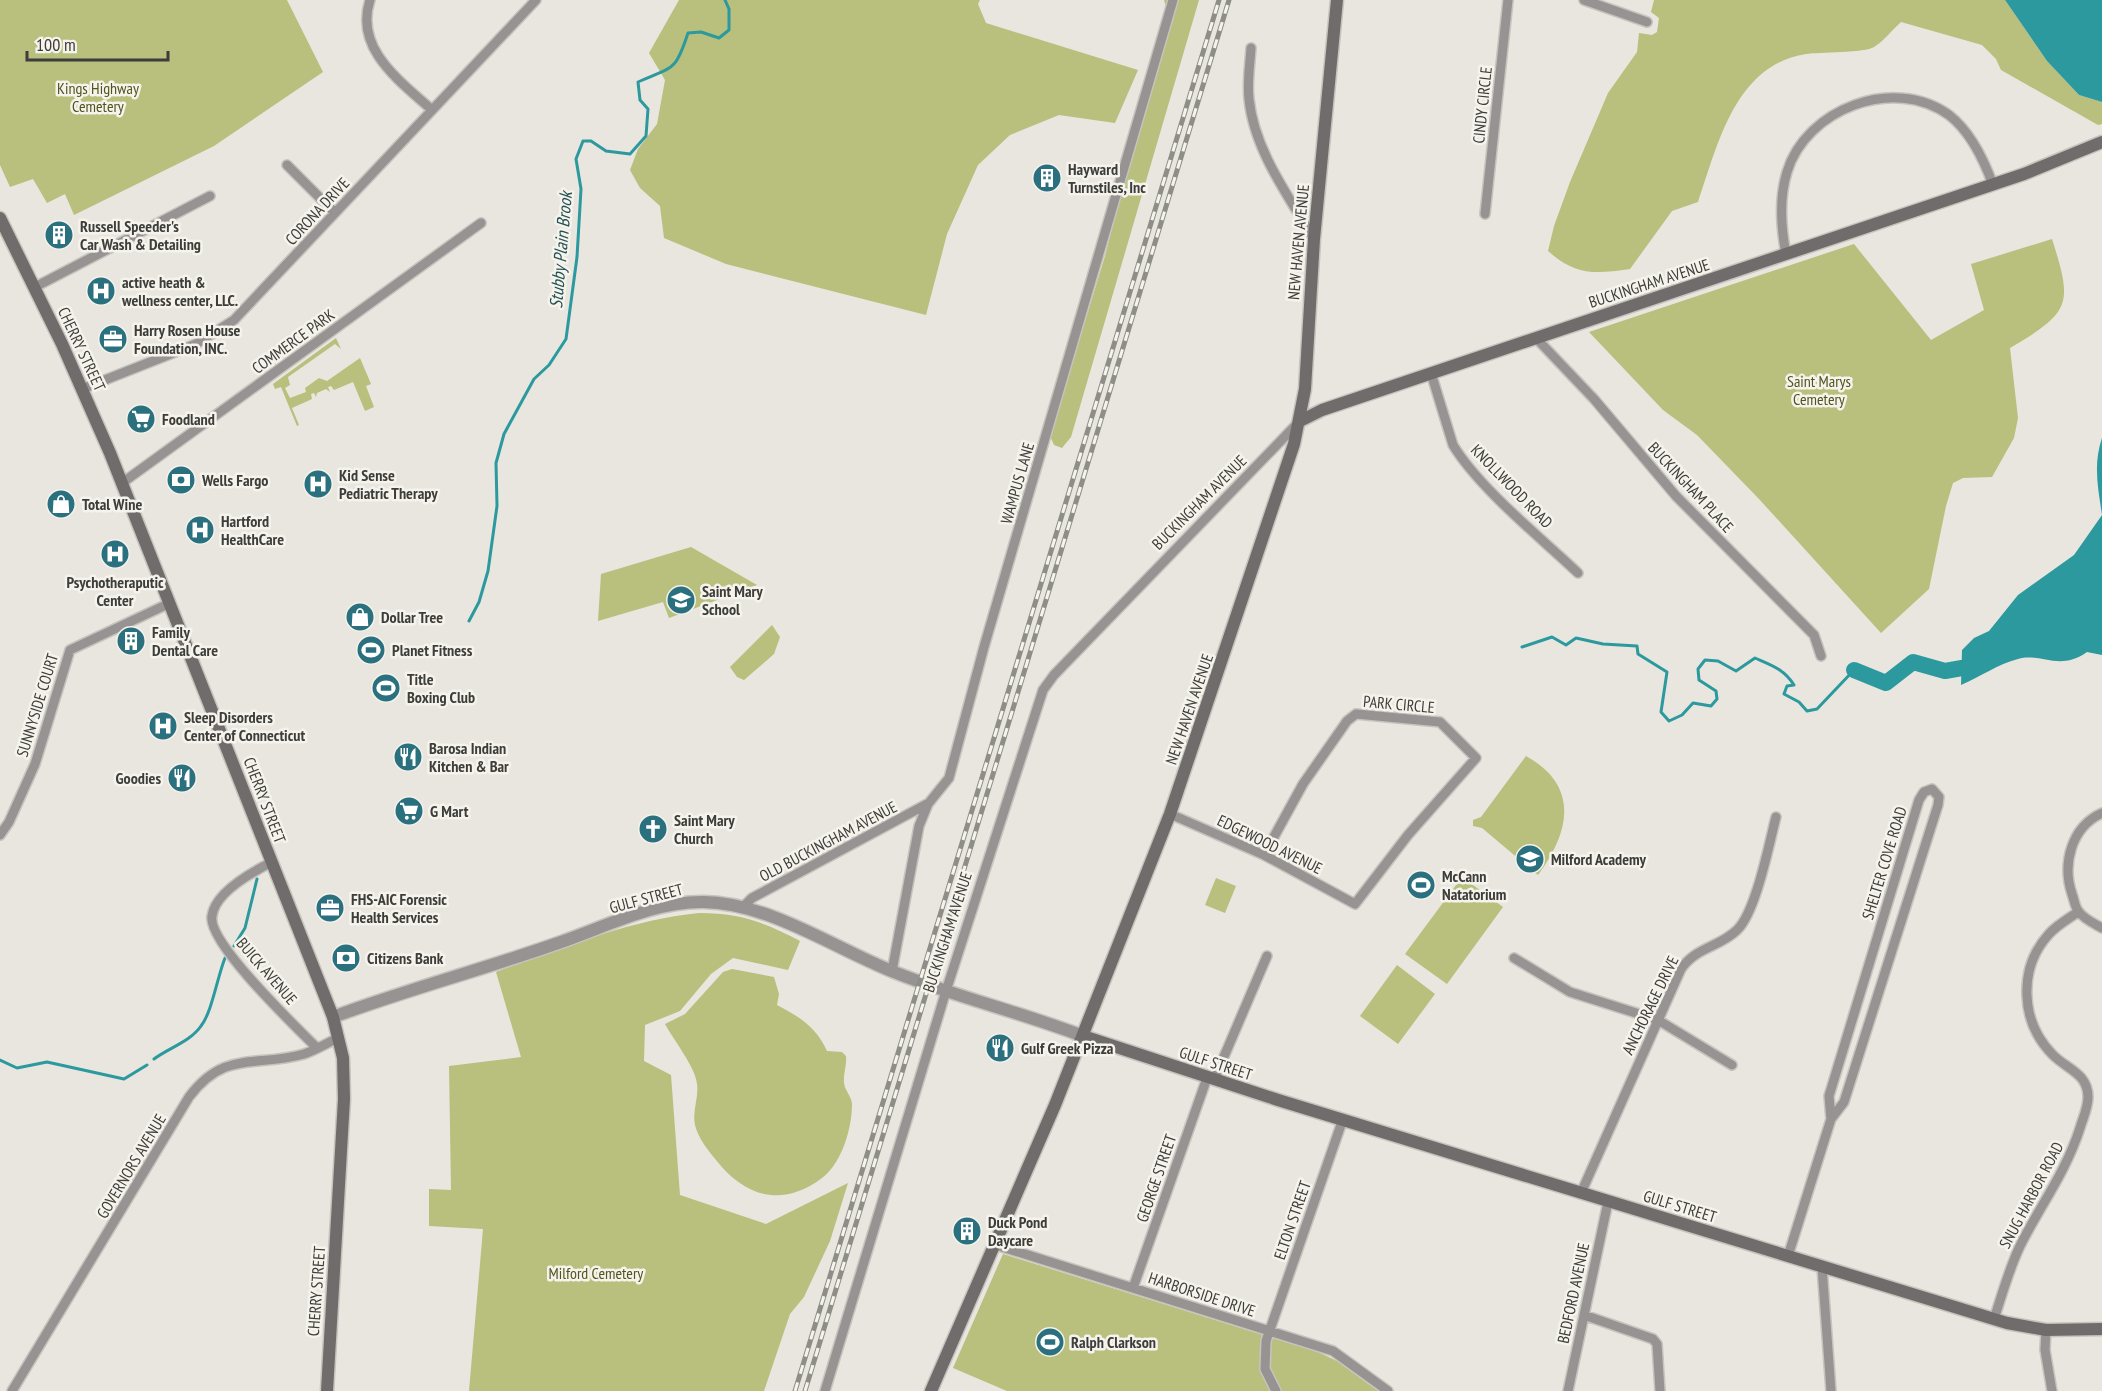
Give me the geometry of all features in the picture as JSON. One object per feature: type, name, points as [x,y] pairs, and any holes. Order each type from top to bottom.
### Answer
[{"type":"main road","name":"NEW HAVEN AVENUE","points":[[930,1391],[996,1245],[1083,1036],[1170,814],[1300,421],[1305,389],[1314,239],[1337,0]]},
{"type":"main road","name":"BUCKINGHAM AVENUE","points":[[1300,421],[1312,413],[1993,185],[2102,142]]},
{"type":"main road","name":"CHERRY STREET","points":[[0,218],[82,389],[122,483],[333,1017],[343,1058],[344,1099],[327,1391]]},
{"type":"main road","name":"GULF STREET","points":[[1083,1036],[1210,1079],[1994,1319],[2046,1330],[2102,1329]]},
{"type":"street","points":[[370,0],[367,23],[376,54],[388,69],[432,110]]},
{"type":"street","name":"CORONA DRIVE","points":[[82,389],[196,344],[225,328],[536,0]]},
{"type":"street","name":"WAMPUS LANE","points":[[892,971],[913,847],[928,804],[949,778],[987,636],[1173,0]]},
{"type":"street","name":"CINDY CIRCLE","points":[[1485,214],[1509,0]]},
{"type":"street","points":[[1584,0],[1647,22]]},
{"type":"street","points":[[1251,48],[1249,98],[1256,127],[1272,166],[1314,239]]},
{"type":"street","points":[[1786,254],[1782,195],[1787,172],[1796,151],[1816,127],[1858,103],[1875,99],[1910,99],[1949,115],[1977,150],[1993,185]]},
{"type":"street","points":[[286,165],[335,213]]},
{"type":"street","points":[[35,287],[210,196]]},
{"type":"street","name":"COMMERCE PARK","points":[[122,483],[481,223]]},
{"type":"street","name":"BUCKINGHAM PLACE","points":[[1536,338],[1594,399],[1676,496],[1814,635],[1821,656]]},
{"type":"street","name":"KNOLLWOOD ROAD","points":[[1431,373],[1453,445],[1459,454],[1487,485],[1578,573]]},
{"type":"street","name":"BUCKINGHAM AVENUE","points":[[825,1391],[946,991],[1040,697],[1047,683],[1300,421]]},
{"type":"street","name":"SUNNYSIDE COURT","points":[[0,835],[9,822],[35,764],[70,650],[171,603]]},
{"type":"street","name":"PARK CIRCLE","points":[[1264,855],[1303,784],[1347,722],[1356,714],[1440,722],[1476,758],[1408,835],[1355,904]]},
{"type":"street","name":"SHELTER COVE ROAD","points":[[1788,1256],[1831,1119],[1844,1102],[1939,801],[1937,792],[1932,789],[1923,792],[1919,800],[1829,1096],[1831,1119]]},
{"type":"street","name":"OLD BUCKINGHAM AVENUE","points":[[744,906],[752,898],[928,804]]},
{"type":"street","points":[[2102,813],[2083,828],[2073,844],[2067,863],[2069,885],[2078,912],[2102,928]]},
{"type":"street","name":"EDGEWOOD AVENUE","points":[[1170,814],[1264,855],[1355,904]]},
{"type":"street","name":"ANCHORAGE DRIVE","points":[[1581,1193],[1685,964],[1697,952],[1737,930],[1749,913],[1776,818]]},
{"type":"street","name":"BUICK AVENUE","points":[[272,862],[250,873],[231,888],[218,903],[211,920],[231,956],[272,1004],[316,1048]]},
{"type":"street","name":"GULF STREET","points":[[333,1017],[421,986],[514,958],[621,920],[677,904],[702,902],[744,906],[892,971],[1083,1036]]},
{"type":"street","name":"SNUG HARBOR ROAD","points":[[1994,1319],[2014,1260],[2064,1169],[2087,1107],[2086,1084],[2078,1073],[2056,1059],[2045,1046],[2031,1021],[2026,1000],[2028,974],[2038,949],[2055,928],[2078,912]]},
{"type":"street","name":"GEORGE STREET","points":[[1133,1288],[1210,1079],[1267,956]]},
{"type":"street","points":[[1514,958],[1570,992],[1658,1020],[1732,1065]]},
{"type":"street","points":[[1866,975],[1883,980]]},
{"type":"street","name":"GOVERNORS AVENUE","points":[[12,1391],[195,1089],[212,1073],[224,1067],[301,1055],[338,1038]]},
{"type":"street","name":"ELTON STREET","points":[[1276,1391],[1265,1369],[1263,1358],[1269,1331],[1343,1119]]},
{"type":"street","name":"BEDFORD AVENUE","points":[[1568,1391],[1608,1202]]},
{"type":"street","name":"HARBORSIDE DRIVE","points":[[996,1245],[1333,1352],[1388,1391]]},
{"type":"street","points":[[1822,1267],[1831,1391]]},
{"type":"street","points":[[1584,1315],[1653,1339],[1657,1344],[1660,1391]]},
{"type":"street","points":[[2046,1330],[2045,1350],[2052,1391]]},
{"type":"green space","name":"Kings Highway Cemetery","points":[[0,0],[287,0],[323,72],[214,146],[74,215],[65,194],[47,203],[33,179],[10,187],[0,165]]},
{"type":"green space","points":[[679,0],[980,0],[978,4],[986,23],[1138,70],[1115,123],[1059,115],[1010,135],[978,165],[947,234],[926,315],[726,264],[664,238],[660,206],[640,188],[630,170],[638,149],[657,124],[665,80],[649,53]]},
{"type":"green space","points":[[1164,0],[1199,0],[1071,437],[1062,448],[1054,445],[1050,436],[1105,256],[1138,125],[1170,20]]},
{"type":"green space","points":[[1654,0],[2005,0],[2047,61],[2079,95],[2102,102],[2102,124],[2098,125],[2001,70],[1996,59],[1982,45],[1901,22],[1881,42],[1869,49],[1806,54],[1782,61],[1762,74],[1746,90],[1733,110],[1713,156],[1698,202],[1672,211],[1630,269],[1596,272],[1577,269],[1548,251],[1554,226],[1608,93],[1637,52],[1639,33],[1652,35],[1657,32],[1659,18],[1651,12]]},
{"type":"green space","name":"Saint Marys Cemetery","points":[[2052,239],[2063,279],[2062,305],[2056,315],[2045,325],[2010,348],[2018,418],[2014,438],[1992,477],[1963,478],[1953,483],[1929,589],[1881,633],[1759,499],[1697,435],[1663,410],[1589,332],[1854,244],[1931,340],[1984,310],[1971,264]]},
{"type":"green space","points":[[336,338],[341,349],[335,344],[288,377],[290,385],[285,388],[290,398],[306,392],[305,388],[319,378],[327,381],[360,358],[371,384],[366,386],[374,407],[365,411],[353,382],[334,390],[331,386],[328,387],[330,392],[326,389],[317,393],[316,397],[314,393],[311,394],[312,399],[292,408],[299,425],[297,426],[281,387],[275,389],[273,384]]},
{"type":"green space","points":[[691,547],[757,585],[669,618],[663,602],[598,621],[601,574]]},
{"type":"green space","points":[[772,625],[780,637],[774,654],[744,680],[737,677],[730,667]]},
{"type":"green space","points":[[1526,756],[1543,768],[1555,781],[1562,795],[1564,811],[1563,826],[1557,842],[1538,875],[1482,828],[1473,826],[1473,820],[1481,817]]},
{"type":"green space","points":[[1462,877],[1503,907],[1447,984],[1405,954]]},
{"type":"green space","points":[[1216,878],[1236,886],[1225,913],[1205,905]]},
{"type":"green space","name":"Milford Cemetery","points":[[699,913],[714,913],[751,920],[800,941],[788,970],[733,958],[711,974],[680,1011],[645,1025],[644,1061],[671,1075],[680,1195],[766,1224],[848,1183],[830,1241],[804,1297],[790,1314],[764,1391],[469,1391],[483,1229],[429,1226],[429,1189],[451,1190],[449,1066],[521,1057],[496,972],[621,928]]},
{"type":"green space","points":[[1397,965],[1435,994],[1398,1044],[1360,1016]]},
{"type":"green space","points":[[732,969],[774,977],[779,994],[777,1005],[812,1029],[827,1051],[842,1052],[846,1056],[844,1083],[852,1104],[848,1134],[840,1154],[829,1171],[822,1178],[793,1193],[765,1194],[752,1190],[727,1173],[710,1152],[695,1125],[696,1077],[665,1024],[685,1014],[723,972]]},
{"type":"green space","points":[[1003,1254],[1318,1352],[1337,1361],[1378,1391],[1007,1391],[953,1368]]},
{"type":"water","points":[[2005,0],[2102,0],[2102,102],[2079,95],[2047,61]]},
{"type":"water","points":[[2102,438],[2102,515],[2097,467]]},
{"type":"water","points":[[2102,515],[2102,655],[2087,652],[2068,661],[2018,659],[1961,685],[1962,650],[1974,638],[1989,631],[2018,595],[2074,555]]},
{"type":"waterway","name":"Stubby Plain Brook","points":[[469,621],[479,602],[488,571],[497,506],[496,463],[504,434],[534,379],[549,365],[566,339],[577,257],[581,189],[576,159],[583,141],[591,141],[606,151],[630,154],[646,136],[648,109],[640,100],[638,82],[666,70],[676,62],[688,33],[701,32],[719,38],[729,30],[729,9],[725,0]]},
{"type":"waterway","points":[[1522,647],[1552,637],[1566,645],[1576,638],[1603,644],[1637,646],[1638,654],[1667,672],[1661,712],[1669,721],[1682,715],[1693,703],[1711,706],[1717,699],[1716,691],[1699,680],[1698,669],[1705,660],[1718,661],[1736,671],[1755,658],[1772,665],[1786,675],[1794,685],[1787,686],[1784,694],[1799,702],[1807,711],[1817,709],[1854,670]]},
{"type":"waterway","points":[[1854,670],[1886,683],[1913,662],[1945,671],[1962,668]]},
{"type":"waterway","name":"Stubby Plain Brook","points":[[234,946],[245,928],[257,879]]},
{"type":"waterway","name":"Stubby Plain Brook","points":[[154,1059],[186,1040],[201,1026],[208,1012],[225,958]]},
{"type":"waterway","name":"Stubby Plain Brook","points":[[0,1060],[17,1068],[47,1062],[124,1079],[147,1065]]},
{"type":"railway","points":[[795,1391],[1219,0]]},
{"type":"railway","points":[[805,1391],[1229,0]]},
{"type":"place","name":"Hayward Turnstiles, Inc","points":[[1047,178]]},
{"type":"place","name":"Russell Speeder's Car Wash & Detailing","points":[[59,235]]},
{"type":"place","name":"active heath & wellness center, LLC.","points":[[101,291]]},
{"type":"place","name":"Harry Rosen House Foundation, INC.","points":[[113,339]]},
{"type":"place","name":"Foodland","points":[[141,419]]},
{"type":"place","name":"Wells Fargo","points":[[181,480]]},
{"type":"place","name":"Kid Sense Pediatric Therapy","points":[[318,484]]},
{"type":"place","name":"Total Wine","points":[[61,504]]},
{"type":"place","name":"Hartford HealthCare","points":[[200,530]]},
{"type":"place","name":"Psychotheraputic Center","points":[[115,554]]},
{"type":"place","name":"Saint Mary School","points":[[681,600]]},
{"type":"place","name":"Dollar Tree","points":[[360,617]]},
{"type":"place","name":"Family Dental Care","points":[[131,641]]},
{"type":"place","name":"Planet Fitness","points":[[371,650]]},
{"type":"place","name":"Title Boxing Club","points":[[386,688]]},
{"type":"place","name":"Sleep Disorders Center of Connecticut","points":[[163,726]]},
{"type":"place","name":"Barosa Indian Kitchen & Bar","points":[[408,757]]},
{"type":"place","name":"Goodies","points":[[182,778]]},
{"type":"place","name":"G Mart","points":[[409,811]]},
{"type":"place","name":"Saint Mary Church","points":[[653,829]]},
{"type":"place","name":"Milford Academy","points":[[1530,859]]},
{"type":"place","name":"McCann Natatorium","points":[[1421,885]]},
{"type":"place","name":"FHS-AIC Forensic Health Services","points":[[330,908]]},
{"type":"place","name":"Citizens Bank","points":[[346,958]]},
{"type":"place","name":"Gulf Greek Pizza","points":[[1000,1048]]},
{"type":"place","name":"Duck Pond Daycare","points":[[967,1231]]},
{"type":"place","name":"Ralph Clarkson","points":[[1050,1342]]}]
